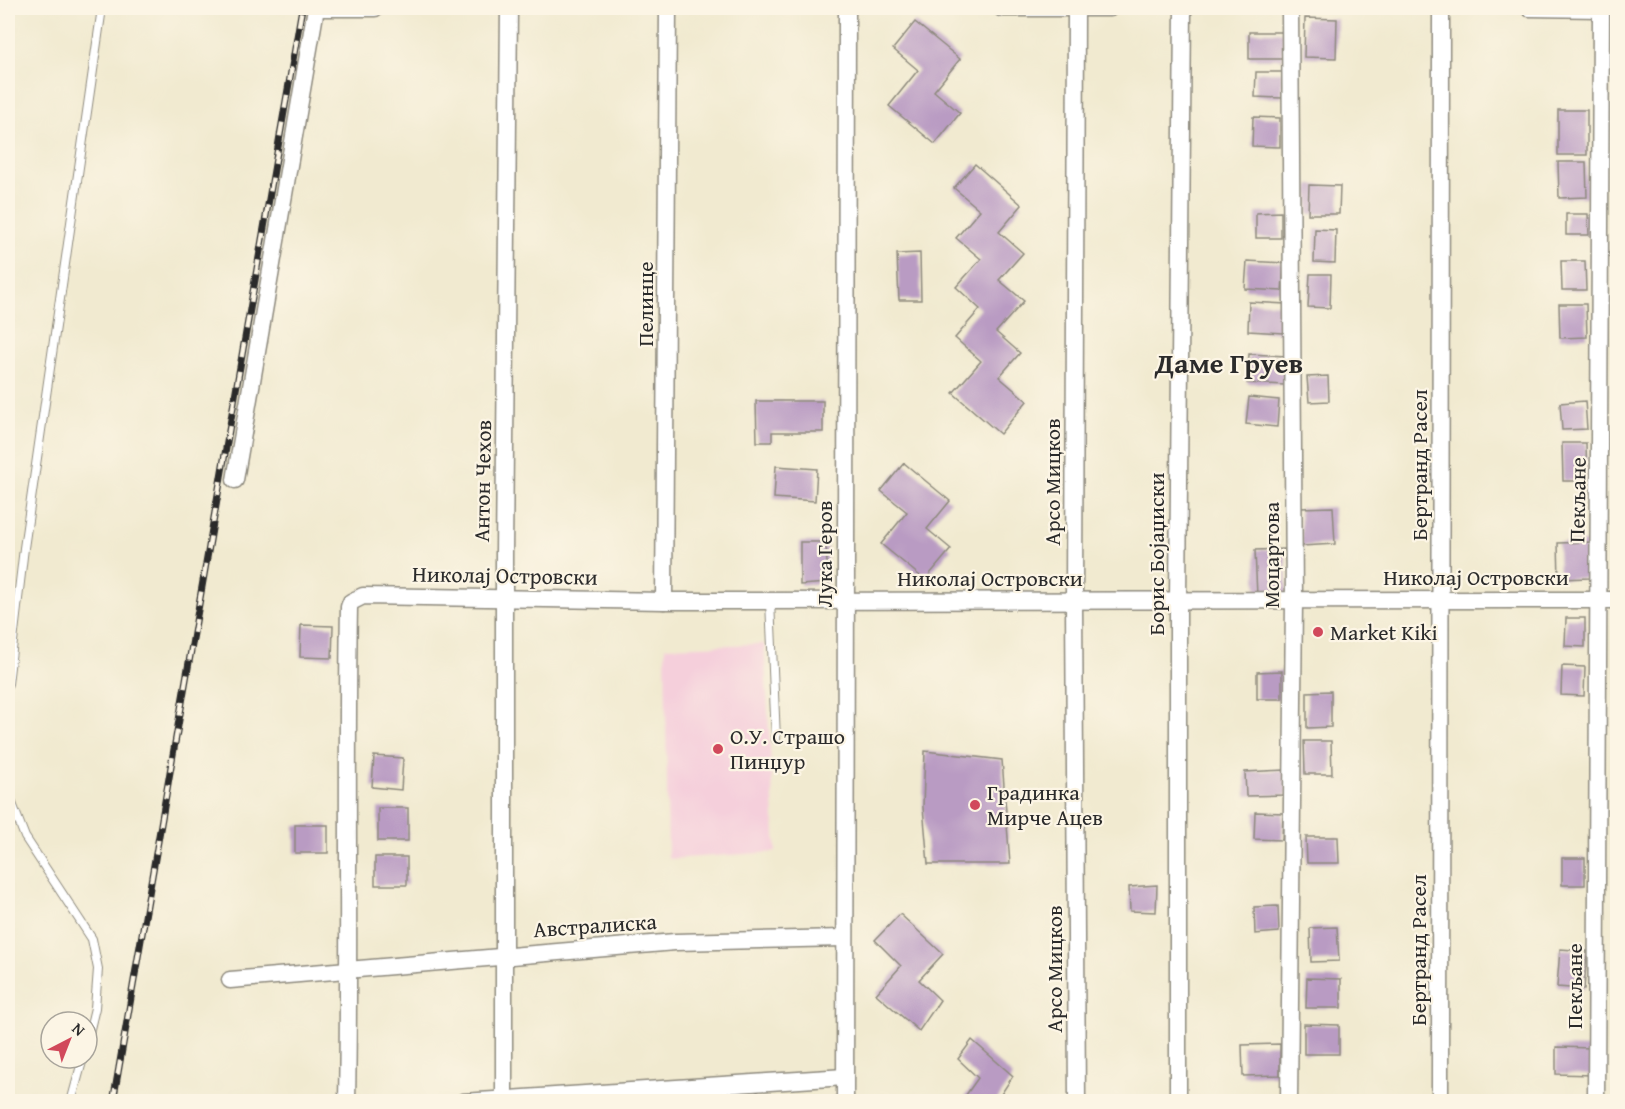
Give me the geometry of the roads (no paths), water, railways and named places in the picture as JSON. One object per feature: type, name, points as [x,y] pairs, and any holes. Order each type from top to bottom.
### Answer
[{"type":"street","points":[[235,480],[316,8],[375,8]]},
{"type":"street","name":"Антон Чехов","points":[[504,1100],[509,8]]},
{"type":"street","name":"Пелинце","points":[[664,601],[668,8]]},
{"type":"street","name":"Лука Геров","points":[[845,1101],[847,8]]},
{"type":"street","points":[[1001,8],[1110,8]]},
{"type":"street","name":"Арсо Мицков","points":[[1076,8],[1074,601],[1077,1101]]},
{"type":"street","name":"Борис Бојаџиски","points":[[1178,1101],[1178,600],[1183,8]]},
{"type":"street","name":"Моцартова","points":[[1289,1101],[1294,601],[1290,8]]},
{"type":"street","name":"Бертранд Расел","points":[[1440,1101],[1441,8]]},
{"type":"street","points":[[1529,8],[1601,8]]},
{"type":"street","name":"Пекљане","points":[[1596,1101],[1601,8]]},
{"type":"street","name":"Николај Островски","points":[[350,968],[349,607],[351,602],[363,596],[506,596],[664,601],[1294,601],[1442,598],[1617,600]]},
{"type":"street","name":"Австралиска","points":[[230,980],[503,954],[675,942],[844,938]]},
{"type":"street","points":[[347,1101],[350,968]]},
{"type":"street","points":[[463,1101],[845,1077]]},
{"type":"lane","points":[[8,684],[24,548],[102,8]]},
{"type":"lane","points":[[770,601],[776,740]]},
{"type":"lane","points":[[8,793],[25,837],[92,939],[98,969],[95,1010]]},
{"type":"lane","points":[[70,1101],[79,1070]]},
{"type":"railway","points":[[113,1102],[302,8]]},
{"type":"place","name":"Market Kiki","points":[[1318,632]]},
{"type":"place","name":"О.У. Страшо Пинџур","points":[[718,749]]},
{"type":"place","name":"Градинка Мирче Ацев","points":[[975,805]]},
{"type":"district","name":"Даме Груев","points":[[1229,363]]}]
